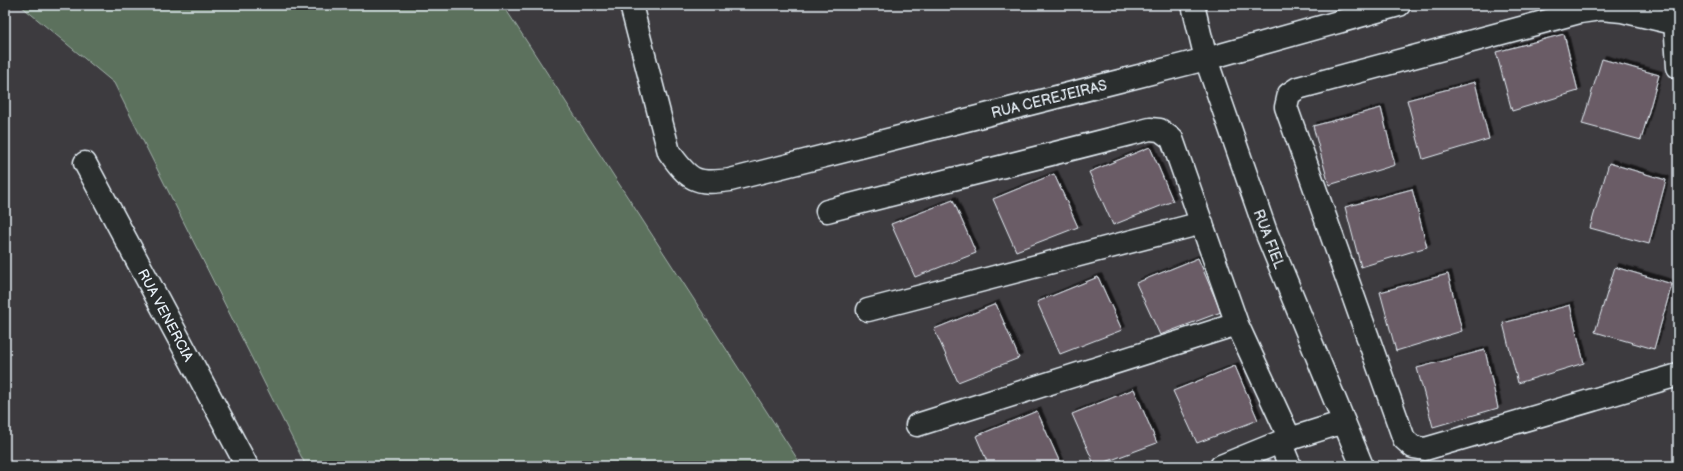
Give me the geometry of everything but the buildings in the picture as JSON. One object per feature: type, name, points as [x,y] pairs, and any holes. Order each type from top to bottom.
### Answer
[{"type":"street","name":"RUA CEREJEIRAS","points":[[631,5],[669,152],[680,167],[696,181],[713,183],[730,180],[1206,59],[1399,5]]},
{"type":"street","name":"RUA FIEL","points":[[1193,5],[1206,59],[1266,232],[1362,466]]},
{"type":"street","points":[[1678,67],[1676,17],[1602,9],[1580,12],[1298,88],[1289,94],[1286,107],[1404,439],[1413,447],[1425,449],[1678,375]]},
{"type":"street","points":[[827,211],[1150,129],[1160,130],[1172,139],[1237,324],[1285,441],[1290,466]]},
{"type":"street","name":"RUA VENERCIA","points":[[85,163],[247,466]]},
{"type":"street","points":[[868,310],[1202,223]]},
{"type":"street","points":[[918,425],[1237,324]]},
{"type":"street","points":[[1221,466],[1285,441],[1344,422]]},
{"type":"green space","points":[[20,5],[503,5],[802,466],[306,466],[114,83]]}]
